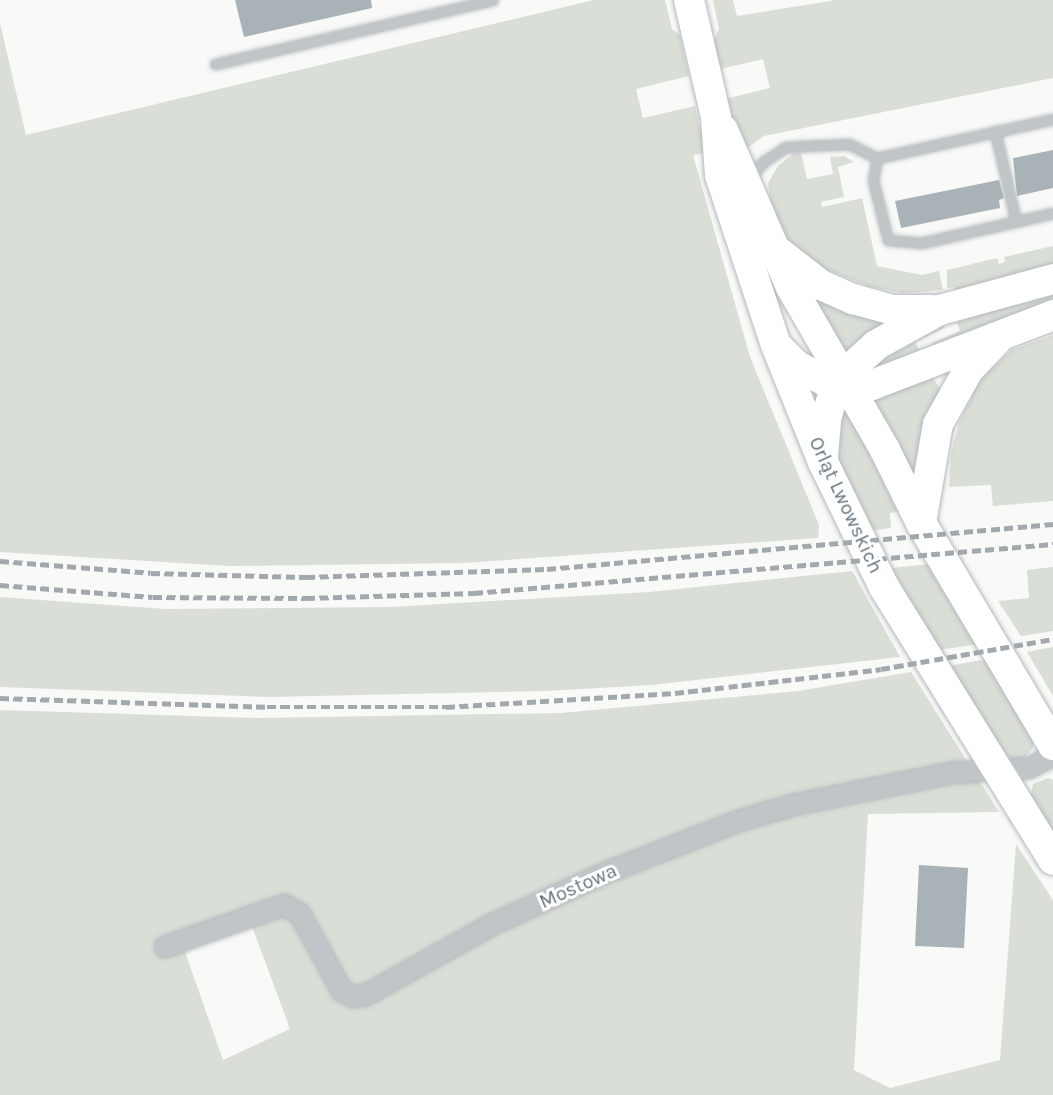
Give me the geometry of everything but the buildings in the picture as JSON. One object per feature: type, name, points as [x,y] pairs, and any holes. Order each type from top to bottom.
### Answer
[{"type":"main road","name":"Orląt Lwowskich","points":[[689,0],[716,117],[720,175],[776,345],[822,462],[884,587],[1053,860]]},
{"type":"main road","name":"Orląt Lwowskich","points":[[716,117],[734,147],[767,240],[845,383],[885,450],[921,523],[1053,745]]},
{"type":"main road","points":[[767,240],[799,270],[853,299],[893,310],[940,310]]},
{"type":"main road","points":[[822,462],[833,395],[845,383],[854,366],[876,345],[940,310],[1053,279]]},
{"type":"main road","points":[[776,345],[809,373],[829,383],[872,385],[895,379],[1053,315]]},
{"type":"main road","points":[[921,523],[929,495],[933,446],[942,415],[969,369],[1004,334]]},
{"type":"street","name":"Mostowa","points":[[165,947],[284,905],[300,914],[342,991],[353,997],[366,996],[491,925],[608,872],[739,821],[793,805],[952,773],[998,772],[1029,768],[1053,756]]},
{"type":"lane","points":[[215,64],[488,1]]},
{"type":"lane","points":[[746,184],[763,162],[786,147],[849,144],[877,158],[1053,119]]},
{"type":"lane","points":[[996,130],[1016,222]]},
{"type":"lane","points":[[877,158],[873,180],[888,240],[921,243],[1053,213]]},
{"type":"shaded area","points":[[594,0],[665,0],[672,29],[680,35],[689,76],[636,89],[643,118],[695,106],[706,153],[693,155],[750,357],[819,525],[818,538],[462,563],[229,566],[0,552],[0,23],[26,135]]},
{"type":"shaded area","points":[[713,0],[733,0],[737,16],[836,0],[1053,0],[1053,78],[764,136],[743,151],[725,99],[770,88],[763,59],[721,69],[713,42],[719,29]]},
{"type":"shaded area","points":[[794,153],[801,153],[807,179],[833,174],[830,157],[844,156],[854,162],[838,167],[844,197],[821,202],[822,207],[862,198],[877,266],[922,275],[939,271],[943,290],[903,293],[871,287],[822,268],[790,243],[771,210],[768,183],[778,166]]},
{"type":"shaded area","points":[[1053,246],[1053,265],[956,292],[954,287],[947,288],[947,270],[997,258],[999,264],[1005,262],[1004,257]]},
{"type":"shaded area","points":[[809,292],[889,321],[846,359]]},
{"type":"shaded area","points":[[1053,293],[1053,303],[934,349],[932,343],[960,331],[956,320]]},
{"type":"shaded area","points":[[943,324],[944,328],[915,342],[922,356],[881,374],[862,370]]},
{"type":"shaded area","points":[[1053,335],[1053,501],[993,506],[991,485],[949,487],[951,454],[959,423],[973,394],[970,389],[1012,350]]},
{"type":"shaded area","points":[[930,374],[941,390],[918,477],[912,480],[870,402]]},
{"type":"shaded area","points":[[843,401],[898,512],[890,513],[891,528],[870,531],[839,461],[834,437]]},
{"type":"shaded area","points":[[930,564],[979,644],[939,650],[891,568]]},
{"type":"shaded area","points":[[1053,567],[1053,631],[1021,636],[998,601],[1029,598],[1027,570]]},
{"type":"shaded area","points":[[852,571],[900,657],[652,685],[546,691],[267,697],[0,687],[0,597],[165,609],[389,607],[649,592]]},
{"type":"shaded area","points":[[1053,647],[1053,696],[1027,652]]},
{"type":"shaded area","points":[[987,659],[1033,739],[1033,748],[1024,758],[1013,759],[1004,754],[949,666]]},
{"type":"shaded area","points":[[911,672],[999,812],[868,814],[854,1070],[890,1088],[1000,1060],[1016,844],[1053,900],[1053,1095],[0,1095],[0,710],[260,718],[561,713],[798,691]],"holes":[[[250,921],[290,1029],[223,1060],[185,952]]]},
{"type":"shaded area","points":[[1048,778],[1053,780],[1053,832],[1031,795],[1033,784]]},
{"type":"railway","points":[[0,561],[151,573],[306,577],[547,569],[1053,524]]},
{"type":"railway","points":[[0,585],[153,597],[306,598],[474,593],[1053,544]]},
{"type":"railway","points":[[0,698],[267,707],[446,707],[675,693],[881,669],[1053,639]]}]
